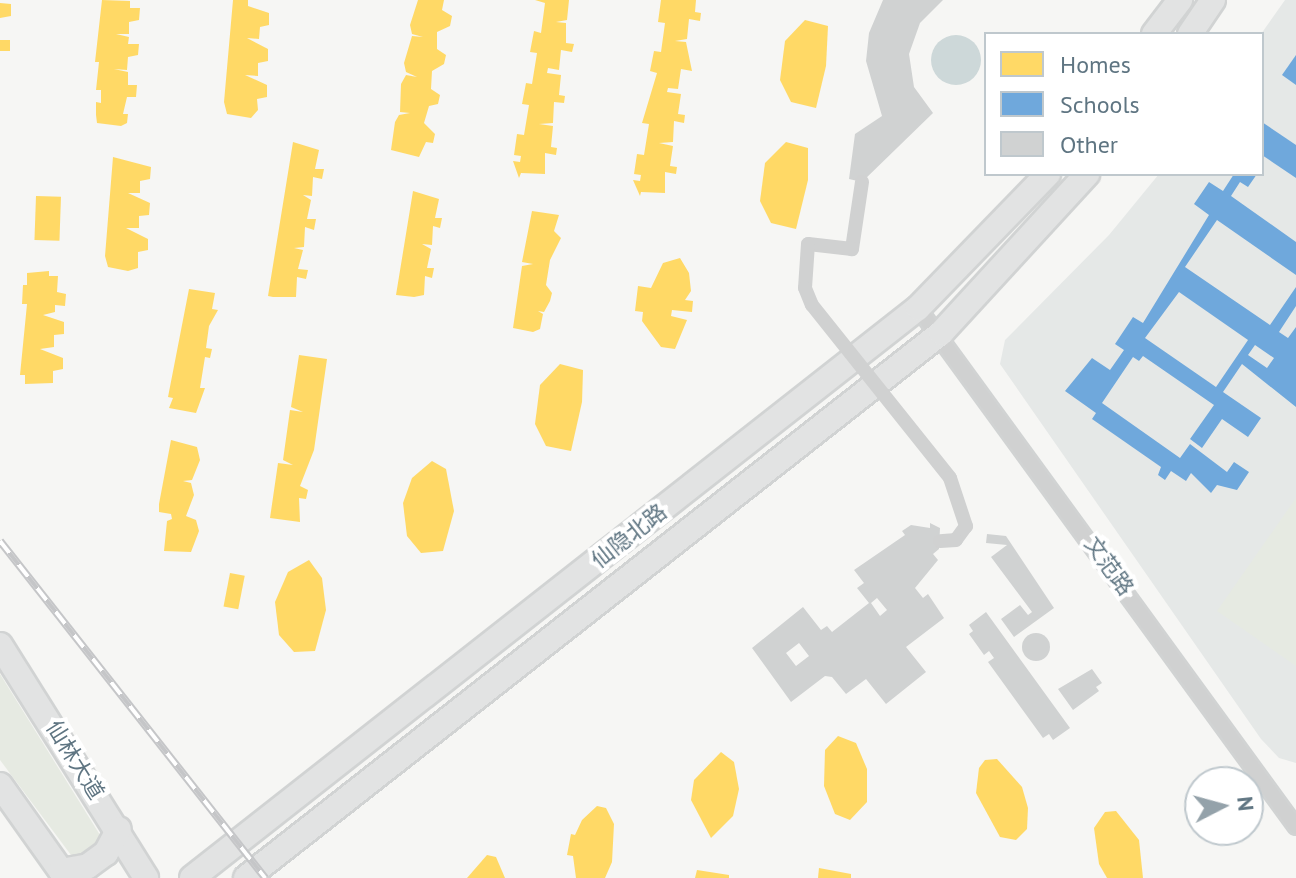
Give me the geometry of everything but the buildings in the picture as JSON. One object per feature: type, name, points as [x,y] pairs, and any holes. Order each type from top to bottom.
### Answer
[{"type":"main road","points":[[1156,32],[1180,0]]},
{"type":"main road","points":[[1191,32],[1213,0]]},
{"type":"main road","name":"仙隐北路","points":[[192,878],[918,308],[1046,176]]},
{"type":"main road","name":"仙隐北路","points":[[246,878],[941,333],[1085,176]]},
{"type":"main road","name":"仙林大道","points":[[0,645],[119,829],[146,878]]},
{"type":"main road","points":[[0,785],[64,874],[88,866],[106,853],[119,829]]},
{"type":"street","points":[[862,182],[852,249],[808,244],[805,288],[812,305],[950,478],[966,526],[956,540],[940,541]]},
{"type":"street","name":"文范路","points":[[918,308],[941,333],[1296,827]]},
{"type":"shaded area","points":[[1285,0],[1296,0],[1296,763],[1279,758],[1261,739],[1000,364],[1005,340],[1109,235],[1157,176],[1264,176],[1262,32]]},
{"type":"shaded area","points":[[956,35],[974,42],[981,60],[974,78],[956,85],[938,78],[931,60],[938,42]]},
{"type":"shaded area","points":[[1296,498],[1296,666],[1217,611]]},
{"type":"shaded area","points":[[0,674],[100,835],[101,845],[79,858],[71,855],[0,760]]},
{"type":"railway","points":[[0,541],[265,878]]}]
